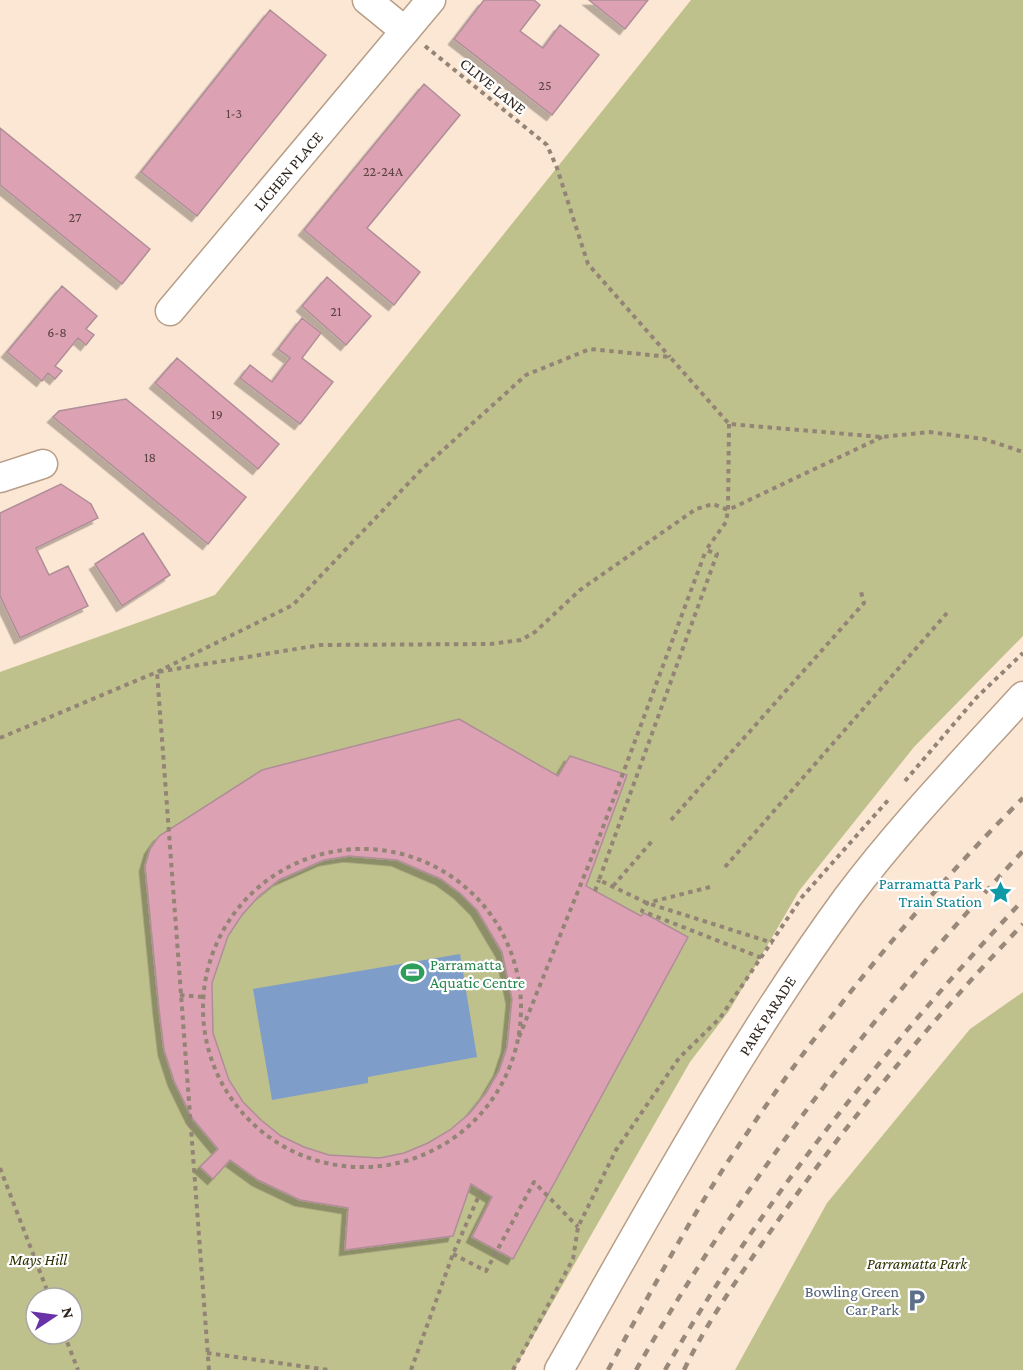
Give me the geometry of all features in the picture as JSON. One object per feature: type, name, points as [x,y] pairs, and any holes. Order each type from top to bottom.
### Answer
[{"type":"street","points":[[367,0],[405,31]]},
{"type":"street","name":"LICHEN PLACE","points":[[170,311],[431,0]]},
{"type":"street","points":[[0,478],[43,464]]},
{"type":"street","name":"PARK PARADE","points":[[559,1370],[709,1109],[815,943],[849,896],[900,834],[1023,696]]},
{"type":"path","name":"CLIVE LANE","points":[[405,31],[547,145],[557,168],[588,264],[729,424]]},
{"type":"path","points":[[0,738],[157,672],[293,605],[422,469],[526,375],[590,349],[670,357]]},
{"type":"path","points":[[517,1044],[520,993],[507,943],[495,921],[461,883],[417,858],[393,851],[368,848],[315,855],[291,864],[268,878],[248,896],[218,939],[208,964],[203,997],[207,1042],[214,1068],[242,1113],[262,1132],[284,1147],[335,1165],[362,1168],[388,1165],[439,1148],[468,1126],[497,1092],[517,1044],[593,854],[706,550],[726,522],[729,424],[882,437],[929,432],[984,440],[1023,453]]},
{"type":"path","points":[[157,672],[320,645],[490,644],[520,640],[535,632],[580,590],[696,509],[713,504],[728,510],[882,437]]},
{"type":"path","points":[[595,891],[717,554],[706,550]]},
{"type":"path","points":[[671,820],[864,603],[861,592]]},
{"type":"path","points":[[725,867],[947,613]]},
{"type":"path","points":[[157,672],[209,1370]]},
{"type":"path","points":[[613,886],[653,840]]},
{"type":"path","points":[[600,880],[647,903],[773,943]]},
{"type":"path","points":[[710,886],[647,903],[642,911],[762,958]]},
{"type":"path","points":[[180,995],[203,997]]},
{"type":"path","points":[[0,1168],[45,1286]]},
{"type":"path","points":[[453,1254],[486,1271],[534,1182],[578,1227]]},
{"type":"path","points":[[411,1370],[453,1254],[481,1191]]},
{"type":"path","points":[[69,1346],[78,1370]]},
{"type":"path","points":[[207,1353],[329,1370]]},
{"type":"green space","name":"Mays Hill","points":[[691,0],[1023,0],[1023,636],[914,747],[799,891],[729,1011],[690,1062],[514,1370],[0,1370],[0,672],[215,595]]},
{"type":"green space","name":"Parramatta Park","points":[[1023,992],[1023,1370],[735,1370],[827,1203],[970,1029]]},
{"type":"water","points":[[460,954],[477,1057],[368,1077],[368,1083],[272,1100],[253,989]]},
{"type":"building","points":[[484,0],[534,0],[540,5],[520,31],[543,48],[560,25],[599,55],[552,115],[454,39]]},
{"type":"building","points":[[589,0],[648,0],[625,29]]},
{"type":"building","points":[[270,10],[326,55],[197,216],[141,172]]},
{"type":"building","points":[[424,84],[460,115],[367,228],[420,272],[394,305],[304,230]]},
{"type":"building","points":[[0,128],[150,249],[122,284],[0,185]]},
{"type":"building","points":[[327,277],[371,316],[346,345],[302,306]]},
{"type":"building","points":[[62,286],[97,316],[86,329],[94,335],[86,345],[78,338],[55,366],[62,371],[55,379],[48,373],[42,381],[7,352]]},
{"type":"building","points":[[302,318],[321,333],[302,358],[333,382],[300,424],[240,378],[250,365],[272,382],[290,358],[278,349]]},
{"type":"building","points":[[177,358],[279,444],[258,469],[155,383]]},
{"type":"building","points":[[126,399],[246,497],[208,544],[53,417],[59,411]]},
{"type":"building","points":[[61,484],[91,504],[98,518],[36,548],[49,575],[68,566],[88,606],[20,638],[0,596],[0,513]]},
{"type":"building","points":[[143,533],[170,575],[122,606],[95,564]]},
{"type":"building","name":"Parramatta Aquatic Centre","points":[[459,719],[558,776],[570,756],[627,775],[586,886],[641,916],[644,913],[688,937],[513,1259],[472,1237],[492,1197],[471,1184],[453,1236],[345,1250],[348,1208],[300,1200],[258,1180],[230,1160],[213,1179],[200,1167],[218,1149],[192,1118],[174,1081],[164,1050],[145,866],[150,849],[159,836],[262,770]],"holes":[[[349,856],[397,860],[441,879],[460,893],[477,910],[502,952],[512,999],[507,1047],[499,1071],[486,1093],[470,1113],[450,1130],[404,1153],[380,1158],[329,1155],[281,1136],[243,1102],[229,1080],[213,1033],[212,983],[228,936],[259,896],[279,880],[324,860]]]},
{"type":"railway","points":[[608,1370],[668,1260],[765,1106],[906,924],[1023,798]]},
{"type":"railway","points":[[636,1370],[677,1300],[721,1232],[814,1099],[916,972],[1023,851]]},
{"type":"railway","points":[[665,1370],[703,1306],[744,1244],[830,1125],[924,1011],[1023,900]]},
{"type":"railway","points":[[684,1370],[734,1284],[827,1154],[922,1036],[1023,924]]},
{"type":"place","name":"Parramatta Park Train Station","points":[[1000,892]]},
{"type":"place","name":"Parramatta Aquatic Centre","points":[[412,973]]},
{"type":"place","name":"Bowling Green Car Park","points":[[917,1300]]}]
